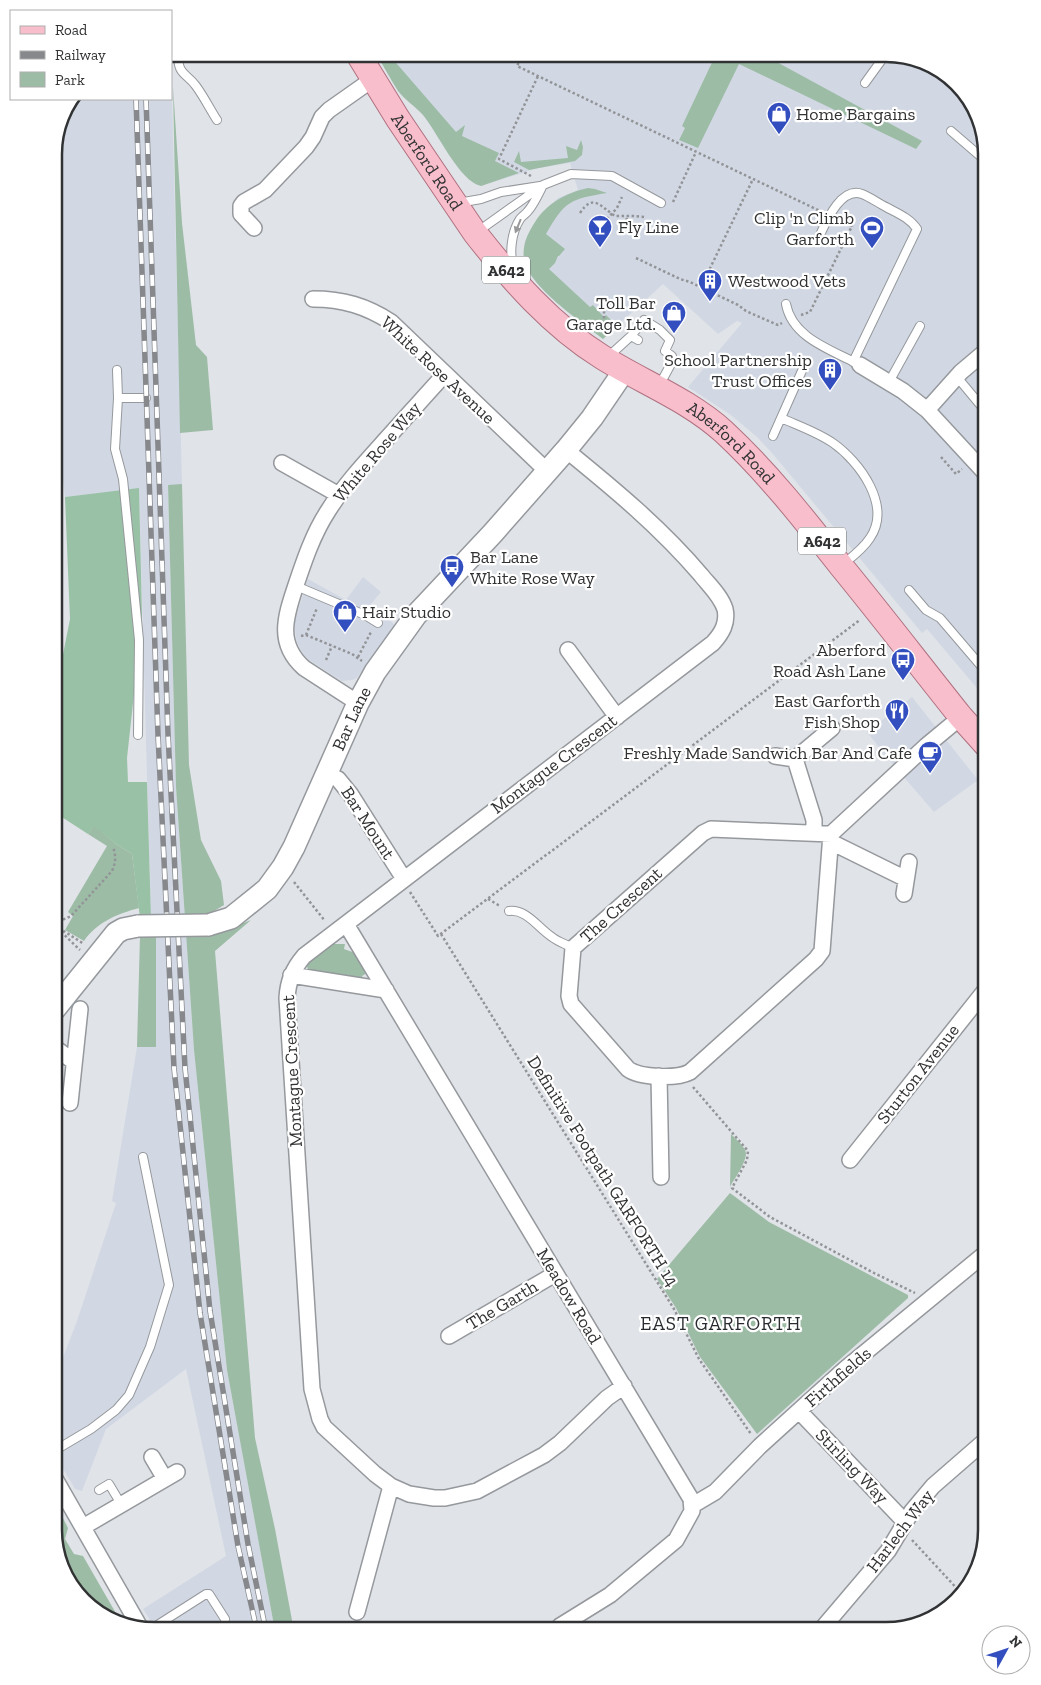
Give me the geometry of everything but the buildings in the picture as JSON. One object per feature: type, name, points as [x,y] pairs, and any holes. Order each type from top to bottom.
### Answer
[{"type":"main road","name":"Aberford Road","points":[[363,62],[476,233],[518,284],[565,329],[615,365],[696,411],[723,431],[759,466],[791,502],[961,717],[978,734]]},
{"type":"street","points":[[254,228],[241,214],[241,206],[244,202],[265,190],[306,147],[314,137],[322,118],[329,110],[373,79]]},
{"type":"street","name":"White Rose Avenue","points":[[314,299],[350,303],[391,322],[547,471]]},
{"type":"street","points":[[927,410],[957,377],[978,358]]},
{"type":"street","points":[[856,363],[889,382],[927,410],[978,465]]},
{"type":"street","name":"Bar Lane","points":[[65,1007],[99,952],[123,928],[208,925],[231,918],[267,889],[283,867],[294,847],[358,703],[375,672],[416,615],[493,533],[592,418],[615,365]]},
{"type":"street","name":"White Rose Way","points":[[285,640],[285,626],[289,606],[315,535],[327,512],[353,476],[445,374]]},
{"type":"street","name":"Montague Crescent","points":[[566,450],[652,522],[711,586],[724,607],[726,617],[720,636],[304,956],[296,965],[291,976],[287,998],[312,1389],[320,1419],[330,1434],[391,1486],[409,1494],[434,1498],[456,1497],[477,1492],[552,1450],[591,1412],[624,1386]]},
{"type":"street","points":[[282,462],[339,495]]},
{"type":"street","points":[[285,640],[296,661],[304,668],[358,703]]},
{"type":"street","points":[[568,650],[617,716]]},
{"type":"street","points":[[682,1076],[690,1072],[820,955],[823,946],[831,838],[926,746],[961,717]]},
{"type":"street","points":[[775,756],[795,759],[832,728]]},
{"type":"street","points":[[795,759],[814,820],[814,832]]},
{"type":"street","name":"Bar Mount","points":[[327,774],[338,779],[351,795],[403,879]]},
{"type":"street","name":"The Crescent","points":[[682,1076],[637,1074],[628,1069],[573,1007],[569,996],[573,948],[706,830],[715,828],[814,832],[831,838],[905,886],[909,862]]},
{"type":"street","name":"Meadow Road","points":[[340,929],[386,990],[624,1386],[693,1505]]},
{"type":"street","points":[[291,976],[386,990]]},
{"type":"street","name":"Sturton Avenue","points":[[850,1160],[978,999]]},
{"type":"street","points":[[65,1007],[74,1062],[70,1103]]},
{"type":"street","points":[[62,1053],[74,1062]]},
{"type":"street","points":[[659,1076],[661,1177]]},
{"type":"street","name":"Firthfields","points":[[693,1505],[715,1492],[760,1446],[845,1369],[978,1260]]},
{"type":"street","name":"The Garth","points":[[449,1336],[555,1274]]},
{"type":"street","name":"Stirling Way","points":[[799,1411],[903,1525]]},
{"type":"street","name":"Harlech Way","points":[[828,1622],[888,1551],[912,1511],[933,1486],[978,1449]]},
{"type":"street","points":[[83,1527],[171,1475],[152,1458]]},
{"type":"street","points":[[357,1612],[391,1486]]},
{"type":"street","points":[[62,1491],[136,1621]]},
{"type":"street","points":[[566,1622],[610,1595],[676,1540],[690,1517],[693,1505]]},
{"type":"lane","points":[[178,62],[182,73],[196,86],[217,120]]},
{"type":"lane","points":[[865,83],[879,63]]},
{"type":"lane","points":[[951,131],[978,154]]},
{"type":"lane","points":[[456,204],[481,199],[501,192],[543,185],[571,174],[612,176],[661,203]]},
{"type":"lane","points":[[476,233],[543,185]]},
{"type":"lane","points":[[518,284],[512,261],[514,238],[520,219],[529,210],[543,185]]},
{"type":"lane","points":[[786,304],[788,314],[795,327],[806,337],[856,363],[917,229],[908,219],[860,194],[851,193],[843,198],[819,236]]},
{"type":"lane","points":[[615,365],[618,349],[635,338],[644,320],[660,330],[670,340],[664,351],[672,356],[672,362],[657,389]]},
{"type":"lane","points":[[889,382],[920,326]]},
{"type":"lane","points":[[774,436],[805,364]]},
{"type":"lane","points":[[117,370],[118,398],[115,449],[123,478],[139,640],[138,736]]},
{"type":"lane","points":[[957,377],[978,402]]},
{"type":"lane","points":[[118,398],[146,398]]},
{"type":"lane","points":[[781,418],[823,436],[844,452],[862,473],[874,496],[877,518],[875,528],[864,546],[841,566]]},
{"type":"lane","points":[[296,586],[365,615],[378,623]]},
{"type":"lane","points":[[909,590],[926,610],[940,618],[978,662]]},
{"type":"lane","points":[[509,911],[516,910],[523,913],[552,938],[573,948]]},
{"type":"lane","points":[[62,1446],[91,1429],[116,1410],[129,1395],[150,1347],[169,1285],[143,1157]]},
{"type":"lane","points":[[99,1490],[109,1484],[121,1504]]},
{"type":"lane","points":[[162,1622],[206,1594],[209,1594],[225,1619]]},
{"type":"path","points":[[519,62],[517,66],[852,226],[810,312],[778,325],[636,258]]},
{"type":"path","points":[[538,76],[498,159],[527,174],[543,185]]},
{"type":"path","points":[[670,207],[696,152]]},
{"type":"path","points":[[701,288],[753,179]]},
{"type":"path","points":[[607,219],[622,197]]},
{"type":"path","points":[[580,213],[586,204],[590,202],[600,204],[615,216],[645,218]]},
{"type":"path","points":[[620,233],[626,226],[627,216]]},
{"type":"path","points":[[604,306],[615,365]]},
{"type":"path","points":[[306,635],[322,597]]},
{"type":"path","points":[[441,934],[876,608]]},
{"type":"path","points":[[358,657],[368,636],[378,623]]},
{"type":"path","points":[[285,640],[306,635],[358,657],[375,672]]},
{"type":"path","points":[[326,660],[332,646]]},
{"type":"path","points":[[62,921],[71,916],[112,871],[116,862],[113,847]]},
{"type":"path","points":[[283,867],[340,929]]},
{"type":"path","name":"Definitive Footpath GARFORTH 14","points":[[403,879],[438,936],[441,934],[669,1302],[699,1359],[760,1446]]},
{"type":"path","points":[[62,930],[99,952]]},
{"type":"path","points":[[62,934],[82,952],[99,952]]},
{"type":"path","points":[[682,1076],[748,1151],[748,1160],[732,1188],[770,1217],[874,1273],[930,1300]]},
{"type":"path","points":[[903,1525],[958,1589]]},
{"type":"shaded area","points":[[381,62],[893,63],[905,64],[927,72],[938,78],[956,94],[972,119],[978,142],[978,689],[927,629],[922,633],[757,437],[731,415],[688,387],[742,323],[737,321],[718,334],[663,284],[603,339],[547,293],[525,266],[523,258],[525,241],[543,212],[558,198],[578,190],[570,163],[538,168],[481,186],[475,184],[460,169],[424,116],[399,91]]},
{"type":"shaded area","points":[[172,97],[182,484],[168,486],[176,787],[194,1050],[227,1370],[273,1622],[151,1622],[143,1609],[226,1556],[186,1369],[106,1429],[82,1491],[75,1489],[62,1467],[62,1360],[116,1203],[112,1201],[137,1047],[156,1047],[156,933],[151,919],[139,489],[65,497],[63,479],[63,142],[66,130],[69,119],[80,100],[172,100]]},
{"type":"shaded area","points":[[363,577],[381,592],[371,604],[395,625],[357,678],[342,681],[309,660],[302,652],[297,643],[294,623],[308,579],[346,600]]},
{"type":"shaded area","points":[[912,697],[978,780],[934,812],[867,732]]},
{"type":"green space","points":[[381,62],[396,62],[456,132],[465,125],[462,136],[499,153],[495,161],[519,173],[481,186],[473,182],[457,166],[423,115],[398,91]]},
{"type":"green space","points":[[712,63],[778,63],[922,141],[916,149],[739,64],[698,148],[679,140],[685,128],[682,126]]},
{"type":"green space","points":[[173,87],[182,223],[196,345],[207,357],[213,430],[180,433]]},
{"type":"green space","points":[[581,140],[583,147],[582,155],[575,161],[529,170],[514,162],[519,151],[521,162],[568,158],[566,146],[577,150]]},
{"type":"green space","points":[[588,188],[607,193],[576,200],[564,208],[558,215],[546,234],[565,249],[549,269],[590,307],[593,305],[604,317],[606,315],[617,326],[603,339],[557,303],[545,291],[527,269],[524,258],[526,239],[532,226],[545,209],[572,193]]},
{"type":"green space","points":[[182,484],[189,765],[201,840],[221,881],[224,905],[206,916],[231,928],[251,920],[215,951],[255,1438],[275,1529],[292,1622],[273,1622],[227,1370],[194,1050],[176,787],[168,485]]},
{"type":"green space","points":[[139,488],[142,615],[136,650],[134,694],[127,758],[128,782],[147,782],[151,919],[140,918],[132,854],[94,826],[88,834],[63,818],[63,656],[70,619],[65,497]]},
{"type":"green space","points":[[94,825],[116,844],[132,854],[139,908],[123,913],[101,924],[84,941],[65,930],[73,916],[68,912],[107,846],[88,834]]},
{"type":"green space","points":[[156,933],[156,1047],[137,1047],[140,936]]},
{"type":"green space","points":[[333,944],[345,944],[344,949],[358,954],[367,973],[362,976],[364,980],[308,971],[307,966],[312,959],[322,950]]},
{"type":"green space","points":[[731,1134],[745,1150],[746,1154],[744,1163],[730,1187]]},
{"type":"green space","points":[[730,1193],[769,1222],[908,1295],[908,1298],[757,1434],[700,1357],[676,1308],[657,1279]]},
{"type":"green space","points":[[62,1516],[68,1528],[65,1539],[74,1554],[83,1556],[116,1614],[103,1607],[85,1591],[69,1566],[63,1543]]},
{"type":"railway","points":[[136,100],[158,735],[174,1068],[200,1313],[238,1546],[255,1622]]},
{"type":"railway","points":[[146,100],[168,734],[185,1068],[210,1311],[248,1544],[264,1622]]},
{"type":"place","name":"Home Bargains","points":[[779,135]]},
{"type":"place","name":"Fly Line","points":[[600,248]]},
{"type":"place","name":"Clip 'n Climb Garforth","points":[[872,249]]},
{"type":"place","name":"Westwood Vets","points":[[710,302]]},
{"type":"place","name":"Toll Bar Garage Ltd.","points":[[674,334]]},
{"type":"place","name":"School Partnership Trust Offices","points":[[830,391]]},
{"type":"place","name":"Bar Lane White Rose Way","points":[[452,588]]},
{"type":"place","name":"Hair Studio","points":[[345,633]]},
{"type":"place","name":"Aberford Road Ash Lane","points":[[903,681]]},
{"type":"place","name":"East Garforth Fish Shop","points":[[897,732]]},
{"type":"place","name":"Freshly Made Sandwich Bar And Cafe","points":[[930,774]]},
{"type":"district","name":"EAST GARFORTH","points":[[721,1323]]}]
